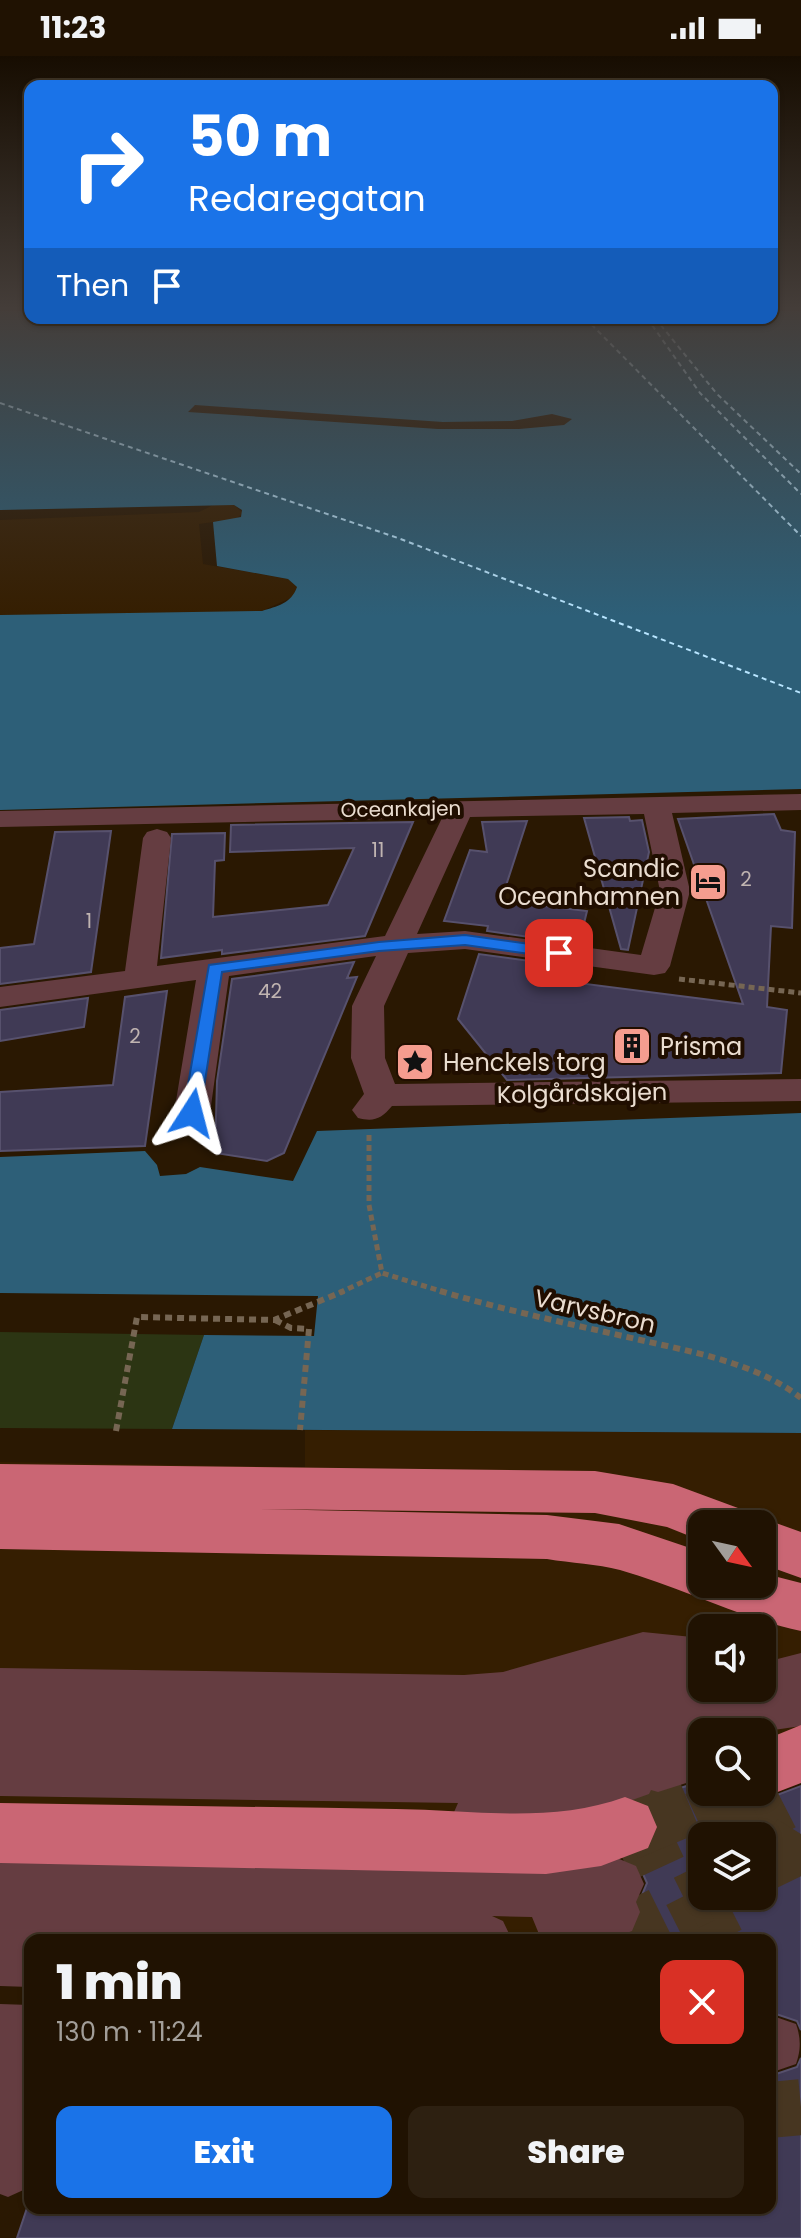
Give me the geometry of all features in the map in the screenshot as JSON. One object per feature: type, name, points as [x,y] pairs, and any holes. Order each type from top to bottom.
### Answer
[{"type":"highway","points":[[0,1485],[595,1492],[673,1506],[688,1512]]},
{"type":"highway","points":[[0,1527],[547,1537],[619,1547],[688,1570]]},
{"type":"highway","points":[[776,1546],[801,1555]]},
{"type":"highway","points":[[763,1598],[801,1607]]},
{"type":"highway","points":[[0,1833],[465,1840],[565,1845],[638,1826]]},
{"type":"street","name":"Oceankajen","points":[[0,819],[658,809],[801,802]]},
{"type":"street","points":[[0,997],[398,945],[465,940],[654,966],[675,891],[658,809]]},
{"type":"street","points":[[376,1103],[368,1058],[368,1006],[456,812]]},
{"type":"street","points":[[140,978],[157,838]]},
{"type":"street","points":[[192,1113],[214,968]]},
{"type":"street","name":"Kolgårdskajen","points":[[376,1103],[801,1090]]},
{"type":"street","points":[[0,1498],[579,1508],[652,1518],[688,1531]]},
{"type":"street","points":[[0,1515],[546,1527],[623,1533],[688,1553]]},
{"type":"street","points":[[776,1564],[801,1574]]},
{"type":"street","points":[[776,1582],[801,1588]]},
{"type":"street","points":[[0,1690],[464,1697],[503,1694],[643,1653],[688,1658]]},
{"type":"street","points":[[776,1669],[801,1672]]},
{"type":"street","points":[[0,1712],[464,1719],[495,1716],[651,1671],[688,1671]]},
{"type":"street","points":[[776,1676],[801,1672]]},
{"type":"street","points":[[776,1680],[801,1672]]},
{"type":"street","points":[[0,1734],[465,1741],[511,1734],[667,1690],[688,1688]]},
{"type":"street","points":[[0,1753],[493,1759],[697,1702]]},
{"type":"street","points":[[769,1718],[801,1709]]},
{"type":"street","points":[[776,1722],[801,1709]]},
{"type":"street","points":[[0,1773],[463,1780],[500,1777],[685,1721],[801,1709]]},
{"type":"street","points":[[0,1792],[465,1800],[506,1796],[688,1740]]},
{"type":"street","points":[[0,1813],[466,1820],[520,1816],[638,1826]]},
{"type":"street","points":[[0,1856],[570,1866],[638,1826]]},
{"type":"street","points":[[0,1880],[572,1892],[638,1826]]},
{"type":"street","points":[[0,1905],[580,1916],[638,1826]]},
{"type":"street","points":[[0,1932],[121,1934]]},
{"type":"street","points":[[0,1958],[24,1959]]},
{"type":"street","points":[[13,2167],[21,2051]]},
{"type":"path","points":[[654,966],[684,981],[801,993]]},
{"type":"path","points":[[116,1431],[137,1317],[274,1320],[382,1273],[369,1205],[376,1103]]},
{"type":"path","name":"Varvsbron","points":[[382,1273],[484,1304],[721,1359],[753,1371],[799,1395]]},
{"type":"path","points":[[274,1320],[291,1328],[309,1329],[300,1430]]},
{"type":"shaded area","points":[[213,505],[234,505],[243,513],[236,519],[199,524],[203,564],[288,579],[297,587],[293,597],[262,611],[235,613],[0,615],[0,520],[199,512]]},
{"type":"shaded area","points":[[305,1430],[801,1433],[801,1776],[776,1775],[776,1718],[688,1718],[688,1740],[633,1769],[610,1934],[24,1934],[24,1947],[0,1975],[0,1462],[305,1467]]},
{"type":"green space","points":[[0,1332],[204,1335],[172,1429],[0,1428]]},
{"type":"water","points":[[0,413],[801,413],[801,789],[0,810],[0,615],[262,611],[287,601],[297,587],[288,579],[217,566],[213,522],[241,517],[242,510],[234,505],[0,510]]},
{"type":"water","points":[[801,1113],[801,1433],[172,1429],[204,1335],[314,1336],[318,1296],[0,1293],[0,1157],[145,1151],[157,1165],[160,1176],[186,1174],[200,1167],[293,1181],[317,1131]]},
{"type":"pier","points":[[200,413],[309,413],[443,422],[512,421],[552,414],[572,419],[564,425],[519,429],[438,429]]},
{"type":"building","name":"Prisma","points":[[774,814],[781,830],[795,832],[792,928],[771,926],[767,1007],[787,1010],[781,1073],[507,1080],[458,1019],[479,954],[574,967],[570,982],[743,1004],[678,819]]},
{"type":"building","points":[[629,817],[630,821],[642,820],[649,852],[628,950],[621,949],[584,818]]},
{"type":"building","points":[[527,821],[501,901],[587,911],[579,944],[487,931],[488,926],[444,921],[470,850],[487,852],[482,822]]},
{"type":"building","points":[[413,822],[365,936],[222,954],[222,950],[161,958],[172,834],[225,833],[224,860],[215,861],[213,917],[328,905],[354,848],[230,852],[231,825]]},
{"type":"building","points":[[111,831],[91,972],[0,984],[0,948],[34,944],[55,832]]},
{"type":"building","points":[[354,962],[347,978],[357,977],[284,1153],[267,1161],[215,1153],[217,1081],[232,979]]},
{"type":"building","points":[[167,991],[145,1146],[0,1151],[0,1092],[113,1085],[125,997]]},
{"type":"building","points":[[88,998],[84,1027],[0,1041],[0,1010]]},
{"type":"building","points":[[688,1786],[688,1806],[776,1806],[776,1795],[801,1786],[801,2030],[797,2021],[776,2014],[776,1934],[633,1934],[643,1913],[639,1902],[647,1883],[639,1865],[627,1859],[651,1849],[660,1826],[651,1805],[641,1800]]},
{"type":"building","points":[[801,2058],[801,2238],[17,2238],[25,2214],[776,2214],[776,2074],[797,2067]]},
{"type":"ferry route","points":[[29,413],[398,538],[801,693]]},
{"type":"ferry route","points":[[679,413],[801,536]]},
{"type":"ferry route","points":[[720,413],[801,494]]},
{"type":"ferry route","points":[[737,413],[801,474]]},
{"type":"tunnel","points":[[745,1822],[801,1793]]},
{"type":"tunnel","points":[[625,1827],[688,1801]]},
{"type":"tunnel","points":[[621,1855],[726,1806]]},
{"type":"tunnel","points":[[776,1857],[791,1850],[801,1834]]},
{"type":"tunnel","points":[[623,1934],[688,1902]]},
{"type":"tunnel","points":[[679,1930],[718,1910]]},
{"type":"tunnel","points":[[776,2109],[801,2107]]},
{"type":"place","name":"Scandic Oceanhamnen","points":[[708,882]]},
{"type":"place","name":"Prisma","points":[[632,1046]]},
{"type":"place","name":"Henckels torg","points":[[415,1062]]},
{"type":"route","points":[[192,1113],[214,968],[379,946],[465,940],[559,953]]}]
